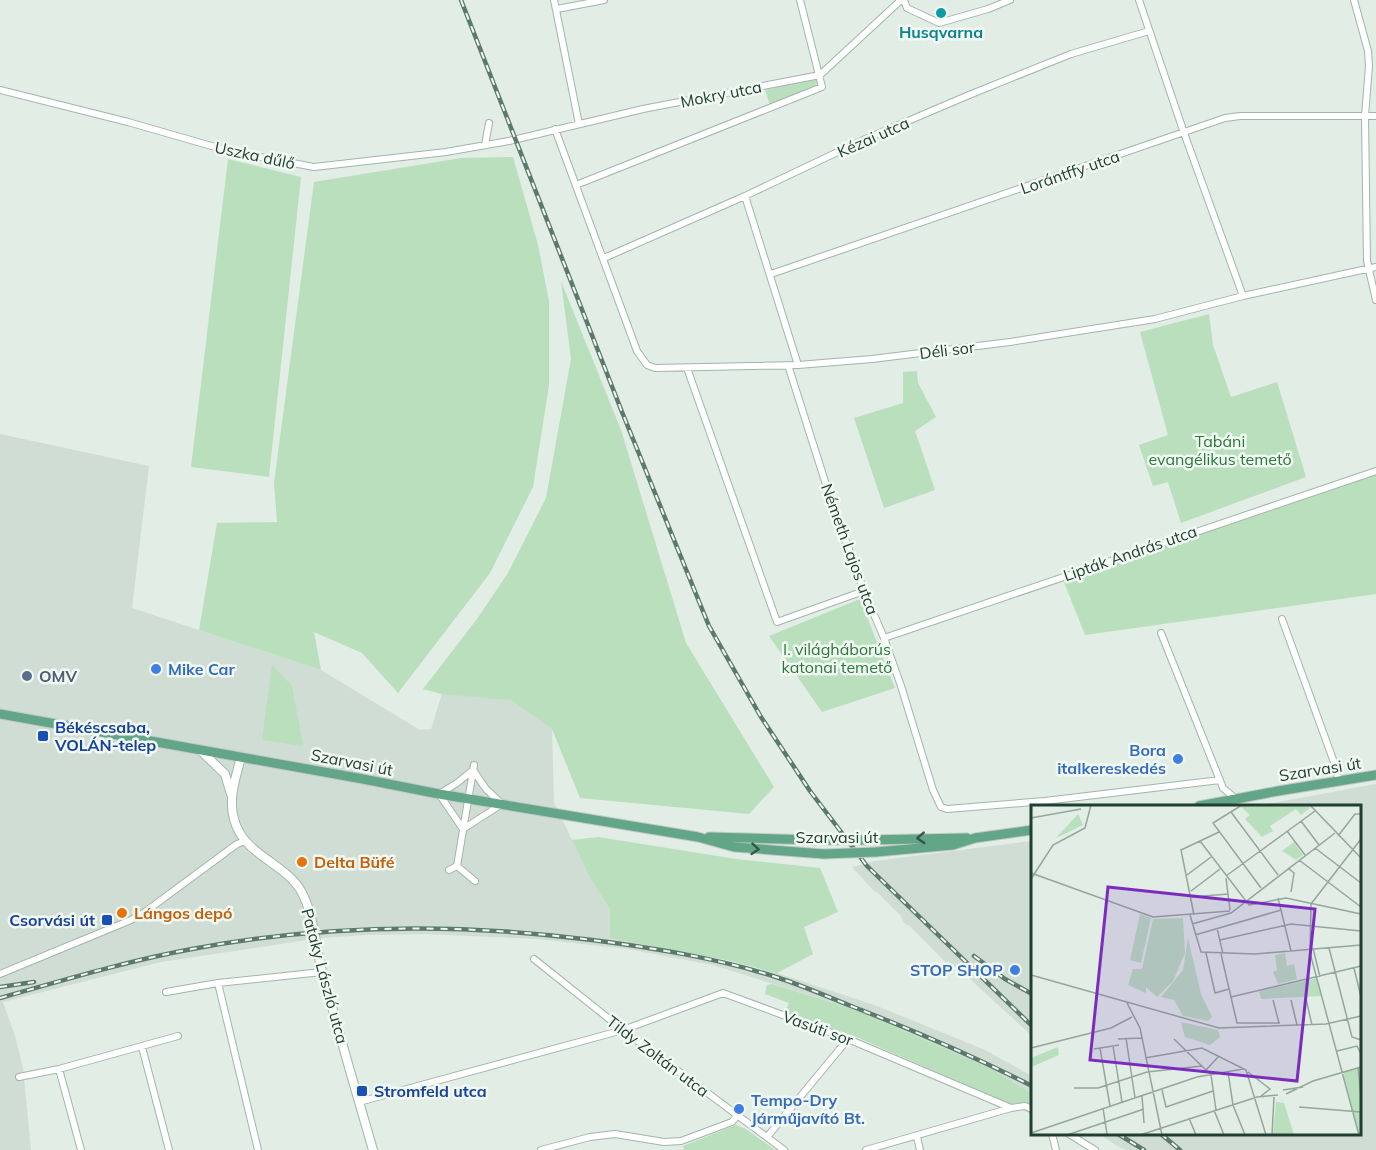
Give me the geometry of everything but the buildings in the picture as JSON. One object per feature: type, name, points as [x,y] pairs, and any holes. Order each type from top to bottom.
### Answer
[{"type":"main road","name":"Szarvasi út","points":[[0,714],[439,794],[698,837],[734,847],[824,854],[876,852],[953,845],[975,838],[1031,830]]},
{"type":"main road","name":"Szarvasi út","points":[[1210,805],[1376,775]]},
{"type":"main road","name":"Szarvasi út","points":[[698,837],[814,840],[975,838]]},
{"type":"street","points":[[554,0],[579,124]]},
{"type":"street","points":[[557,9],[604,0]]},
{"type":"street","points":[[576,185],[822,87],[801,0]]},
{"type":"street","points":[[820,75],[903,0],[907,8],[939,23],[1010,0]]},
{"type":"street","points":[[1139,0],[1184,134],[1243,296]]},
{"type":"street","points":[[1354,0],[1368,51],[1365,116],[1367,269],[1376,300]]},
{"type":"street","name":"Kézai utca","points":[[604,258],[969,94],[1071,54],[1149,31]]},
{"type":"street","name":"Mokry utca","points":[[515,140],[643,109],[820,75]]},
{"type":"street","name":"Uszka dűlő","points":[[0,90],[128,122],[229,151],[314,167],[515,140]]},
{"type":"street","name":"Lorántffy utca","points":[[771,274],[1184,134],[1225,118],[1240,116],[1376,116]]},
{"type":"street","points":[[485,145],[489,123]]},
{"type":"street","points":[[555,129],[604,258]]},
{"type":"street","points":[[745,196],[798,364]]},
{"type":"street","name":"Déli sor","points":[[604,258],[637,351],[646,365],[655,368],[788,365],[919,354],[1064,334],[1155,319],[1243,296],[1376,267]]},
{"type":"street","name":"Németh Lajos utca","points":[[788,365],[829,494],[864,591],[884,638],[933,790],[941,807],[947,809],[1045,801],[1220,780]]},
{"type":"street","points":[[687,368],[777,622],[864,591]]},
{"type":"street","name":"Lipták András utca","points":[[884,638],[1376,471]]},
{"type":"street","points":[[1282,619],[1339,781]]},
{"type":"street","points":[[1161,633],[1223,788],[1236,800]]},
{"type":"street","points":[[201,751],[225,774],[231,797]]},
{"type":"street","name":"Pataky László utca","points":[[241,757],[231,797],[234,820],[245,841],[291,879],[300,890],[309,915],[322,972],[373,1150]]},
{"type":"street","points":[[463,829],[439,794],[457,783],[473,767]]},
{"type":"street","points":[[458,866],[473,767]]},
{"type":"street","points":[[463,829],[502,804],[486,789],[473,767]]},
{"type":"street","points":[[0,974],[131,920],[237,843],[245,841]]},
{"type":"street","points":[[449,870],[458,866]]},
{"type":"street","points":[[458,866],[475,881]]},
{"type":"street","name":"Tildy Zoltán utca","points":[[534,959],[622,1030],[784,1150]]},
{"type":"street","points":[[166,992],[218,982],[322,972]]},
{"type":"street","points":[[218,982],[258,1150]]},
{"type":"street","name":"Vasúti sor","points":[[359,1102],[622,1030],[723,993],[848,1038],[1011,1108]]},
{"type":"street","points":[[19,1077],[59,1069],[178,1036]]},
{"type":"street","points":[[767,1137],[848,1038]]},
{"type":"street","points":[[141,1047],[169,1150]]},
{"type":"street","points":[[59,1069],[81,1150]]},
{"type":"street","points":[[866,1150],[1011,1108],[1025,1106],[1031,1109]]},
{"type":"street","points":[[541,1150],[590,1137],[615,1134],[664,1142],[681,1142],[732,1122],[737,1116]]},
{"type":"street","points":[[1052,1135],[1056,1150]]},
{"type":"street","points":[[1071,1135],[1095,1150]]},
{"type":"street","points":[[917,1137],[920,1150]]},
{"type":"shaded area","points":[[0,434],[149,466],[132,608],[321,670],[420,730],[431,729],[443,690],[511,700],[552,729],[554,802],[590,878],[610,909],[675,950],[777,973],[877,1006],[983,1049],[1031,1075],[1031,1093],[994,1070],[859,1011],[713,965],[628,949],[537,939],[425,934],[321,938],[161,962],[3,1002],[23,1068],[31,1150],[0,1150]]},
{"type":"shaded area","points":[[1376,784],[1376,1150],[1127,1150],[1119,1147],[1101,1135],[1361,1135],[1361,805],[1261,805]]},
{"type":"shaded area","points":[[1031,841],[1031,1035],[958,968],[949,966],[910,926],[905,924],[900,915],[852,867],[875,861]]},
{"type":"green space","points":[[817,77],[818,81],[814,87],[770,105],[765,90]]},
{"type":"green space","points":[[513,157],[538,245],[549,301],[549,385],[533,487],[490,573],[398,693],[362,653],[314,632],[321,670],[199,630],[217,523],[277,522],[274,483],[314,182],[461,158]]},
{"type":"green space","points":[[228,159],[301,177],[269,477],[191,467]]},
{"type":"green space","points":[[561,281],[621,430],[686,643],[774,787],[749,814],[580,798],[552,729],[511,700],[442,694],[423,689],[477,619],[508,573],[546,498],[571,359]]},
{"type":"green space","name":"Tabáni evangélikus temető","points":[[1209,314],[1213,345],[1231,397],[1277,382],[1306,477],[1181,523],[1168,482],[1153,486],[1139,445],[1168,435],[1140,332]]},
{"type":"green space","points":[[917,371],[918,383],[936,417],[915,431],[935,490],[884,508],[854,418],[903,403],[903,372]]},
{"type":"green space","points":[[1376,473],[1376,594],[1085,635],[1064,582]]},
{"type":"green space","name":"I. világháborús katonai temető","points":[[860,599],[895,688],[822,712],[769,636]]},
{"type":"green space","points":[[272,665],[292,686],[303,746],[262,740]]},
{"type":"green space","points":[[598,837],[736,859],[820,868],[838,912],[804,927],[813,954],[777,973],[726,960],[610,938],[610,909],[590,878],[572,840]]},
{"type":"green space","points":[[772,984],[859,1011],[994,1070],[1031,1093],[1031,1114],[854,1036],[785,1012],[789,1003],[765,994],[767,985]]},
{"type":"green space","points":[[736,1125],[746,1129],[775,1150],[684,1150],[683,1146]]},
{"type":"railway","points":[[461,0],[622,412],[709,626],[761,717],[810,791],[867,866],[1031,1025]]},
{"type":"railway","points":[[0,998],[144,959],[192,949],[291,935],[392,929],[542,934],[685,954],[776,977],[920,1034],[1031,1086]]},
{"type":"railway","points":[[974,956],[1005,979],[1031,993]]},
{"type":"railway","points":[[0,987],[34,982]]},
{"type":"railway","points":[[1120,1135],[1144,1150]]},
{"type":"railway","points":[[1162,1135],[1180,1150]]},
{"type":"place","name":"Husqvarna","points":[[941,13]]},
{"type":"place","name":"Mike Car","points":[[156,669]]},
{"type":"place","name":"OMV","points":[[27,676]]},
{"type":"place","name":"Békéscsaba, VOLÁN-telep","points":[[43,736]]},
{"type":"place","name":"Bora italkereskedés","points":[[1178,759]]},
{"type":"place","name":"Delta Büfé","points":[[302,862]]},
{"type":"place","name":"Lángos depó","points":[[122,913]]},
{"type":"place","name":"Csorvási út","points":[[107,920]]},
{"type":"place","name":"STOP SHOP","points":[[1015,970]]},
{"type":"place","name":"Stromfeld utca","points":[[362,1091]]},
{"type":"place","name":"Tempo-Dry Járműjavító Bt.","points":[[739,1109]]}]
